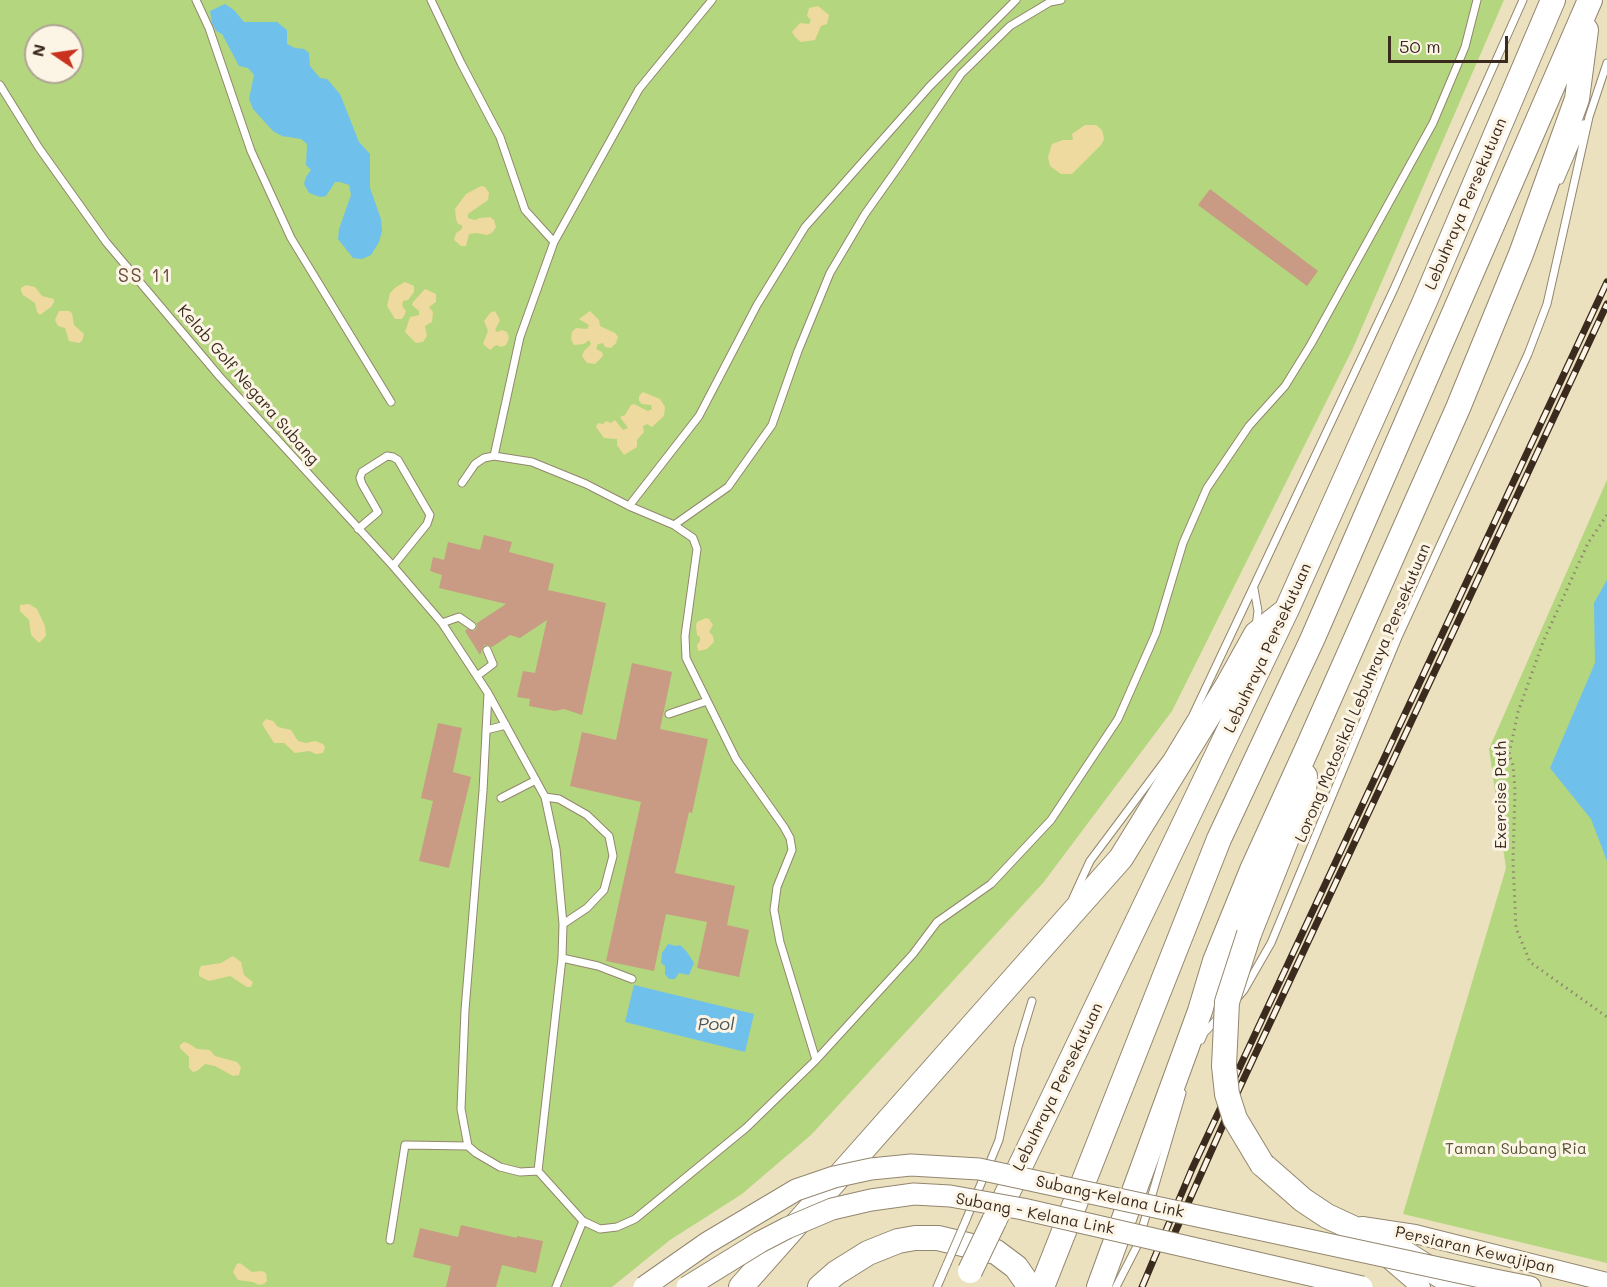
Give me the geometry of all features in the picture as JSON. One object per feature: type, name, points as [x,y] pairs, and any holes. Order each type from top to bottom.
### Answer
[{"type":"highway","name":"Lebuhraya Persekutuan","points":[[960,1274],[994,1221],[1287,609],[1425,301],[1553,0]]},
{"type":"highway","name":"Lebuhraya Persekutuan","points":[[1042,1287],[1220,839],[1312,639],[1590,1]]},
{"type":"highway","points":[[1099,1287],[1182,1062],[1215,962],[1252,870],[1458,408],[1521,254],[1577,99],[1590,1]]},
{"type":"highway","points":[[741,1287],[1121,858],[1221,696],[1256,634],[1287,609]]},
{"type":"highway","points":[[1307,749],[1304,795],[1249,934],[1227,1002],[1224,1066],[1227,1094],[1235,1119],[1262,1164],[1303,1200],[1327,1216],[1400,1250],[1463,1287]]},
{"type":"highway","points":[[820,1287],[836,1273],[868,1253],[898,1241],[915,1238],[938,1238],[996,1252],[1016,1267],[1030,1287]]},
{"type":"highway","points":[[701,1285],[765,1262]]},
{"type":"main road","name":"Subang-Kelana Link","points":[[645,1287],[707,1243],[796,1190],[834,1177],[871,1169],[911,1165],[979,1169],[1530,1287]]},
{"type":"main road","name":"Subang - Kelana Link","points":[[701,1285],[778,1233],[832,1209],[871,1200],[914,1194],[950,1196],[1023,1209],[1362,1287]]},
{"type":"main road","name":"Persiaran Kewajipan","points":[[1342,1223],[1416,1234],[1607,1282]]},
{"type":"main road","points":[[1342,1223],[1421,1287]]},
{"type":"lane","points":[[196,0],[209,28],[251,151],[291,238],[390,402]]},
{"type":"lane","points":[[431,0],[500,137],[525,210],[554,242]]},
{"type":"lane","points":[[494,456],[520,337],[554,242],[639,88],[712,0]]},
{"type":"lane","points":[[629,506],[699,416],[757,305],[805,227],[930,86],[1016,0]]},
{"type":"lane","points":[[674,525],[728,488],[772,425],[798,351],[830,273],[865,214],[961,74],[1010,26],[1050,2],[1061,0]]},
{"type":"lane","points":[[390,1240],[405,1145],[468,1146],[500,1167],[520,1172],[538,1171],[583,1221],[600,1229],[617,1227],[635,1219],[746,1128],[816,1060],[913,954],[937,922],[991,884],[1051,820],[1118,719],[1156,633],[1183,543],[1207,488],[1249,426],[1285,386],[1296,369],[1433,123],[1465,47],[1477,0]]},
{"type":"lane","points":[[1068,912],[1090,861],[1167,758],[1193,715],[1398,280],[1523,0]]},
{"type":"lane","name":"Lorong Motosikal Lebuhraya Persekutuan","points":[[1200,1044],[1204,1034],[1244,990],[1271,944],[1399,635],[1528,354],[1547,304],[1589,117],[1607,63]]},
{"type":"lane","name":"Kelab Golf Negara Subang","points":[[0,85],[39,148],[106,242],[220,377],[393,566],[442,623],[488,693],[545,797],[556,849],[563,924],[562,958],[538,1171]]},
{"type":"lane","name":"Lorong Motosikal Lebuhraya Persekutuan","points":[[1557,187],[1598,91]]},
{"type":"lane","points":[[1521,254],[1543,219]]},
{"type":"lane","points":[[358,529],[378,512],[362,484],[360,478],[362,472],[387,456],[393,457],[398,460],[430,515],[427,524],[393,566]]},
{"type":"lane","points":[[462,483],[479,460],[494,456],[532,462],[674,525],[693,538],[697,549],[685,636],[686,658],[736,759],[790,838],[792,850],[777,886],[774,910],[780,942],[816,1060]]},
{"type":"lane","points":[[1254,589],[1258,611],[1256,634]]},
{"type":"lane","points":[[442,623],[459,617],[472,626]]},
{"type":"lane","points":[[477,676],[493,664],[487,650]]},
{"type":"lane","points":[[468,1146],[461,1109],[463,1052],[488,693]]},
{"type":"lane","points":[[669,714],[707,701]]},
{"type":"lane","points":[[486,730],[506,725]]},
{"type":"lane","points":[[501,798],[536,780]]},
{"type":"lane","points":[[545,797],[559,799],[587,815],[609,836],[614,856],[604,890],[587,908],[563,924]]},
{"type":"lane","points":[[562,958],[598,966],[632,980]]},
{"type":"lane","points":[[937,1287],[960,1274],[966,1220],[999,1140],[1018,1047],[1032,1001]]},
{"type":"lane","points":[[1116,1287],[1137,1246],[1184,1086]]},
{"type":"lane","points":[[556,1287],[583,1221]]},
{"type":"path","name":"Exercise Path","points":[[1607,515],[1583,554],[1543,642],[1518,712],[1509,755],[1513,765],[1515,790],[1513,862],[1516,928],[1530,962],[1607,1017]]},
{"type":"green space","points":[[0,0],[1504,0],[1353,348],[1172,711],[1043,883],[811,1135],[742,1194],[670,1240],[612,1287],[0,1287]]},
{"type":"green space","name":"Taman Subang Ria","points":[[1607,480],[1607,1263],[1403,1214],[1506,868],[1489,749]]},
{"type":"sand","points":[[818,6],[829,15],[827,24],[821,26],[815,40],[801,42],[792,32],[800,23],[809,24],[811,20],[807,16],[809,8]]},
{"type":"sand","points":[[1085,125],[1096,125],[1102,130],[1104,139],[1101,145],[1072,174],[1061,174],[1050,166],[1048,157],[1052,144],[1063,140],[1073,140],[1072,134]]},
{"type":"sand","points":[[481,186],[485,187],[489,193],[488,200],[468,214],[468,218],[475,220],[490,217],[494,220],[496,227],[492,233],[487,235],[469,234],[466,246],[461,246],[454,240],[456,233],[462,229],[462,225],[458,224],[456,219],[455,209],[466,194]]},
{"type":"sand","points":[[405,282],[414,286],[414,292],[408,300],[403,301],[402,306],[406,311],[402,319],[395,319],[387,306],[390,293]]},
{"type":"sand","points":[[26,285],[35,287],[42,296],[54,299],[51,307],[40,315],[35,303],[21,291],[21,288]]},
{"type":"sand","points":[[425,289],[436,294],[436,302],[429,307],[433,312],[432,322],[425,326],[427,336],[423,342],[416,343],[405,332],[410,317],[419,315],[419,311],[412,305]]},
{"type":"sand","points":[[59,311],[72,313],[74,325],[84,334],[82,341],[79,343],[69,341],[65,328],[58,326],[55,320]]},
{"type":"sand","points":[[495,311],[500,320],[495,330],[507,332],[509,338],[506,345],[501,347],[496,345],[490,350],[483,344],[488,331],[484,321],[490,313]]},
{"type":"sand","points":[[590,311],[599,320],[600,326],[615,333],[618,337],[611,348],[605,347],[603,343],[598,344],[596,349],[602,352],[603,356],[595,364],[587,363],[582,356],[591,344],[589,340],[584,344],[574,345],[571,339],[572,332],[576,328],[587,329],[589,325],[579,319]]},
{"type":"sand","points":[[643,392],[660,399],[665,407],[664,416],[652,427],[647,424],[643,426],[644,432],[637,440],[637,447],[624,455],[617,445],[617,439],[604,438],[596,427],[598,423],[603,424],[606,421],[611,423],[615,420],[623,430],[628,428],[620,417],[625,415],[631,405],[634,404],[648,411],[652,409],[651,405],[642,404],[639,401],[639,396]]},
{"type":"sand","points":[[29,604],[37,609],[45,626],[46,636],[39,643],[31,635],[29,620],[20,611],[20,605]]},
{"type":"sand","points":[[706,618],[713,625],[709,632],[714,642],[707,649],[698,651],[697,645],[700,637],[697,635],[696,626],[697,622]]},
{"type":"sand","points":[[266,719],[273,721],[278,727],[291,730],[298,741],[306,743],[315,741],[323,744],[325,747],[323,753],[316,754],[309,751],[295,753],[284,743],[274,743],[262,724]]},
{"type":"sand","points":[[233,956],[241,962],[244,975],[253,982],[251,987],[247,987],[230,976],[209,981],[199,976],[201,966],[221,963]]},
{"type":"sand","points":[[184,1042],[197,1049],[210,1050],[215,1056],[237,1062],[241,1067],[239,1075],[233,1076],[215,1066],[205,1064],[193,1072],[189,1068],[189,1057],[180,1048]]},
{"type":"sand","points":[[240,1263],[252,1272],[266,1273],[267,1281],[259,1285],[238,1280],[233,1272]]},
{"type":"water","points":[[225,4],[234,10],[244,22],[277,22],[287,30],[287,44],[304,49],[309,53],[310,66],[320,78],[327,79],[340,94],[359,142],[370,154],[370,188],[381,219],[382,231],[379,242],[371,255],[362,259],[353,258],[338,239],[339,229],[351,195],[349,185],[335,182],[326,196],[320,197],[309,193],[304,184],[311,170],[306,165],[307,144],[301,139],[282,136],[273,131],[253,109],[249,99],[254,75],[248,68],[239,66],[222,34],[216,31],[212,23],[210,11]]},
{"type":"water","points":[[1607,580],[1607,861],[1591,819],[1550,768],[1595,663],[1594,603]]},
{"type":"water","points":[[668,944],[680,945],[687,952],[694,963],[689,975],[679,973],[675,979],[669,979],[665,974],[665,966],[661,963],[662,953]]},
{"type":"water","name":"Pool","points":[[634,985],[754,1014],[745,1052],[625,1022]]},
{"type":"building","points":[[1210,189],[1318,271],[1307,286],[1198,205]]},
{"type":"building","points":[[484,535],[512,542],[509,552],[554,564],[548,590],[606,603],[582,715],[564,709],[555,711],[529,706],[530,699],[517,697],[523,671],[535,673],[547,620],[520,638],[510,635],[492,647],[484,645],[480,655],[465,631],[467,629],[475,631],[477,623],[506,604],[439,588],[442,575],[430,571],[433,557],[444,560],[448,542],[480,550]]},
{"type":"building","points":[[632,663],[672,672],[660,729],[708,739],[692,813],[689,812],[675,873],[735,886],[727,925],[749,930],[739,977],[697,968],[707,922],[666,914],[654,971],[606,961],[641,802],[570,786],[582,732],[616,740]]},
{"type":"building","points":[[438,723],[462,728],[453,772],[471,777],[449,868],[419,861],[433,801],[421,798]]},
{"type":"building","points":[[461,1225],[517,1238],[517,1236],[543,1241],[536,1273],[502,1265],[496,1287],[446,1287],[451,1266],[413,1257],[420,1228],[458,1237]]},
{"type":"railway","points":[[1142,1287],[1192,1169],[1607,282]]},
{"type":"railway","points":[[1168,1248],[1239,1089],[1607,304]]},
{"type":"district","name":"SS 11","points":[[145,276]]}]
